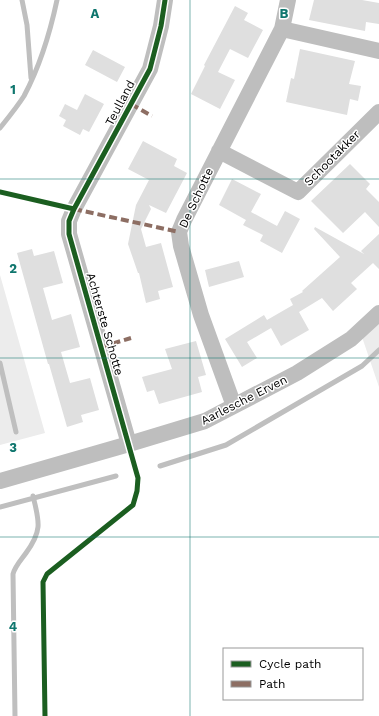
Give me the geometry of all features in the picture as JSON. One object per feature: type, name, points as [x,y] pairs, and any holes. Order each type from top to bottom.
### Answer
[{"type":"street","name":"Teulland","points":[[74,209],[150,69],[161,26],[165,0]]},
{"type":"street","name":"De Schotte","points":[[234,406],[201,315],[181,246],[179,232],[218,151],[282,29],[288,0]]},
{"type":"street","points":[[282,29],[379,51]]},
{"type":"street","name":"Schootakker","points":[[218,151],[298,192],[379,112]]},
{"type":"street","name":"Achterste Schotte","points":[[74,209],[69,221],[69,234],[129,444]]},
{"type":"street","name":"Aarlesche Erven","points":[[0,481],[204,421],[297,373],[351,339],[379,313]]},
{"type":"shaded area","points":[[0,275],[45,433],[0,445]]},
{"type":"shaded area","points":[[379,323],[379,387],[362,337]]},
{"type":"building","points":[[314,0],[362,0],[379,3],[379,24],[366,22],[365,31],[309,20]]},
{"type":"building","points":[[235,6],[248,13],[244,20],[263,30],[248,58],[230,49],[218,72],[235,80],[220,109],[191,94],[205,66],[204,65]]},
{"type":"building","points":[[300,49],[355,61],[349,84],[361,86],[358,101],[350,99],[347,115],[286,102],[291,78],[294,79]]},
{"type":"building","points":[[93,50],[125,67],[117,82],[85,65]]},
{"type":"building","points":[[85,94],[104,104],[89,132],[83,129],[80,135],[63,126],[66,120],[59,116],[65,104],[77,110]]},
{"type":"building","points":[[143,141],[177,159],[174,166],[187,173],[166,213],[149,205],[151,209],[141,229],[146,247],[161,243],[173,287],[158,291],[160,299],[146,303],[139,273],[128,244],[136,205],[149,180],[128,169]]},
{"type":"building","points":[[350,164],[370,184],[366,189],[379,202],[379,227],[365,212],[343,233],[311,201]]},
{"type":"building","points":[[232,179],[261,194],[251,212],[277,226],[285,211],[300,219],[282,253],[260,241],[263,235],[243,225],[246,220],[219,205]]},
{"type":"building","points":[[315,227],[364,254],[361,251],[379,234],[379,269],[373,263],[351,283],[357,289],[333,311],[322,298],[299,312],[309,330],[281,346],[271,328],[247,342],[257,358],[242,367],[225,339],[264,315],[267,320],[293,305],[290,299],[303,292],[302,291],[340,257],[314,229]]},
{"type":"building","points":[[32,249],[34,256],[54,251],[63,283],[43,288],[52,320],[71,314],[80,347],[61,352],[70,383],[90,378],[99,410],[81,415],[83,422],[67,427],[17,253]]},
{"type":"building","points":[[239,261],[244,277],[209,287],[205,270]]},
{"type":"building","points":[[196,341],[206,375],[198,377],[202,392],[159,404],[154,390],[147,392],[142,377],[172,369],[165,349]]},
{"type":"waterway","points":[[22,0],[27,25],[31,78]]},
{"type":"waterway","points":[[0,128],[24,96],[35,73],[48,37],[57,0]]},
{"type":"waterway","points":[[160,466],[226,445],[362,366],[379,350]]},
{"type":"waterway","points":[[0,363],[16,432]]},
{"type":"waterway","points":[[0,507],[116,476]]},
{"type":"waterway","points":[[15,716],[13,574],[35,538],[37,531],[38,519],[33,496]]},
{"type":"marked path","points":[[131,104],[152,116]]},
{"type":"marked path","points":[[74,209],[179,232]]},
{"type":"marked path","points":[[101,347],[131,338]]},
{"type":"cycle path","points":[[45,716],[43,582],[47,574],[133,505],[137,491],[138,478],[69,234],[69,221],[74,209],[150,69],[161,26],[165,0]]},
{"type":"cycle path","points":[[0,192],[74,209]]}]
